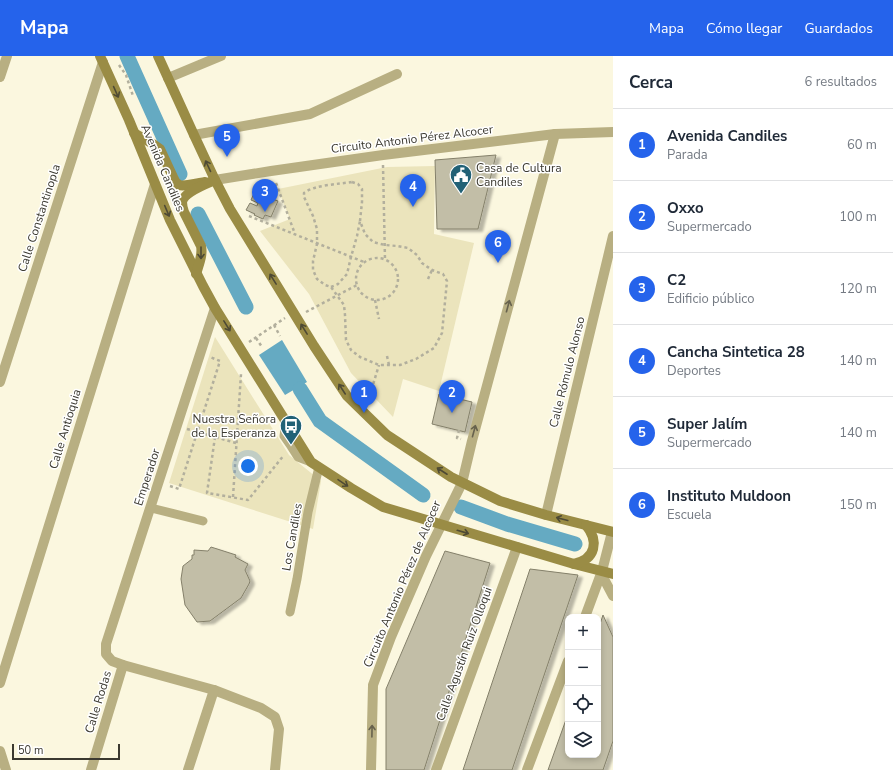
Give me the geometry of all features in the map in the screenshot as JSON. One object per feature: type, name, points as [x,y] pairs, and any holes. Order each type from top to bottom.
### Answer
[{"type":"main road","points":[[158,56],[215,180],[230,209],[296,317],[347,396],[387,435],[462,483],[500,501],[546,515],[613,532]]},
{"type":"main road","name":"Avenida Candiles","points":[[101,59],[170,220],[196,274],[243,353],[315,464],[383,508],[442,521],[517,547],[574,564],[603,567],[613,574]]},
{"type":"main road","points":[[134,133],[160,149],[175,181],[179,185],[215,180]]},
{"type":"main road","points":[[196,274],[201,258],[201,249],[184,212],[183,201],[184,198],[191,192],[215,180]]},
{"type":"main road","points":[[574,564],[581,562],[590,555],[593,548],[594,540],[586,525]]},
{"type":"street","points":[[0,77],[6,56]]},
{"type":"street","points":[[168,78],[220,56]]},
{"type":"street","name":"Calle Constantinopla","points":[[0,382],[101,59]]},
{"type":"street","points":[[194,134],[310,114],[397,74]]},
{"type":"street","name":"Circuito Antonio Pérez Alcocer","points":[[215,180],[383,155],[554,134],[613,132]]},
{"type":"street","name":"Circuito Antonio Pérez de Alcocer","points":[[371,770],[373,685],[391,637],[426,556],[462,483],[554,134]]},
{"type":"street","name":"Calle Antioquia","points":[[0,683],[155,184]]},
{"type":"street","name":"Calle Rómulo Alonso","points":[[546,515],[613,236]]},
{"type":"street","name":"Emperador","points":[[123,665],[112,661],[106,654],[106,644],[215,308]]},
{"type":"street","points":[[585,614],[603,567],[613,532]]},
{"type":"street","name":"Calle Agustín Ruiz Olloqui","points":[[436,770],[517,547]]},
{"type":"street","points":[[603,567],[604,579],[613,596]]},
{"type":"street","points":[[123,665],[214,690],[261,708],[275,717],[279,729],[275,770]]},
{"type":"street","name":"Calle Rodas","points":[[91,770],[123,665]]},
{"type":"street","points":[[527,770],[565,669]]},
{"type":"street","points":[[188,770],[214,690]]},
{"type":"street","points":[[0,751],[6,770]]},
{"type":"lane","points":[[286,421],[284,436],[298,457],[315,464]]},
{"type":"lane","name":"Los Candiles","points":[[290,612],[297,579],[315,464]]},
{"type":"lane","points":[[151,508],[203,521]]},
{"type":"path","points":[[383,155],[385,260]]},
{"type":"path","points":[[271,171],[295,235]]},
{"type":"path","points":[[331,287],[338,284],[347,274],[360,221],[362,188],[358,184],[352,182],[307,190],[304,193],[304,197],[317,229],[317,244],[313,270],[317,279],[325,285],[331,287],[344,305],[346,340],[351,350],[360,357],[379,365],[400,365],[416,359],[434,348],[442,333],[447,281],[443,274],[432,270],[422,263],[417,255],[408,248],[373,242],[365,234],[360,221]]},
{"type":"path","points":[[230,209],[364,262]]},
{"type":"path","points":[[372,258],[380,258],[385,260],[389,261],[395,267],[398,274],[398,282],[395,290],[390,296],[383,299],[375,300],[367,298],[357,285],[356,277],[358,269],[364,262],[372,258]]},
{"type":"path","points":[[428,279],[432,270]]},
{"type":"path","points":[[296,317],[357,285]]},
{"type":"path","points":[[375,300],[379,319]]},
{"type":"path","points":[[262,347],[254,339],[279,322]]},
{"type":"path","points":[[274,325],[280,336]]},
{"type":"path","points":[[233,497],[243,353]]},
{"type":"path","points":[[159,482],[179,489],[198,433],[220,361],[200,354]]},
{"type":"path","points":[[387,356],[389,365]]},
{"type":"path","points":[[364,413],[379,365]]},
{"type":"path","points":[[177,426],[236,443]]},
{"type":"path","points":[[459,430],[457,438],[461,439]]},
{"type":"path","points":[[215,437],[208,493],[248,500],[291,446]]},
{"type":"shaded area","points":[[435,166],[434,234],[474,243],[439,391],[403,379],[393,417],[351,373],[309,294],[260,231],[290,219],[278,189],[387,167]]},
{"type":"shaded area","points":[[215,337],[289,455],[321,481],[313,529],[169,483]]},
{"type":"water","points":[[282,340],[307,382],[285,395],[259,355]]},
{"type":"building","name":"Casa de Cultura Candiles","points":[[496,155],[478,229],[437,229],[435,160]]},
{"type":"building","points":[[255,191],[278,201],[271,217],[265,215],[263,219],[246,210],[250,203],[257,206],[258,203],[251,200]]},
{"type":"building","points":[[439,394],[472,402],[465,432],[432,424]]},
{"type":"building","points":[[211,547],[236,555],[235,557],[248,564],[245,570],[250,581],[241,598],[210,621],[197,622],[185,605],[181,579],[183,566],[192,559],[194,550],[208,551]]},
{"type":"building","points":[[445,551],[490,563],[424,770],[386,770],[386,689]]},
{"type":"building","points":[[530,569],[578,575],[512,770],[463,770]]},
{"type":"building","points":[[603,615],[613,637],[613,741],[603,770],[548,770],[565,722],[565,758],[601,758],[601,621]]},
{"type":"waterway","points":[[127,56],[180,174]]},
{"type":"waterway","points":[[198,214],[246,307]]},
{"type":"waterway","points":[[300,389],[320,421],[423,495]]},
{"type":"waterway","points":[[461,507],[507,524],[575,544]]},
{"type":"place","name":"Super Jalím","points":[[227,157]]},
{"type":"place","name":"Casa de Cultura Candiles","points":[[461,194]]},
{"type":"place","name":"Cancha Sintetica 28","points":[[413,207]]},
{"type":"place","name":"C2","points":[[265,212]]},
{"type":"place","name":"Instituto Muldoon","points":[[498,263]]},
{"type":"place","name":"Avenida Candiles","points":[[364,413]]},
{"type":"place","name":"Oxxo","points":[[452,413]]},
{"type":"place","name":"Nuestra Señora de la Esperanza","points":[[291,446]]}]
